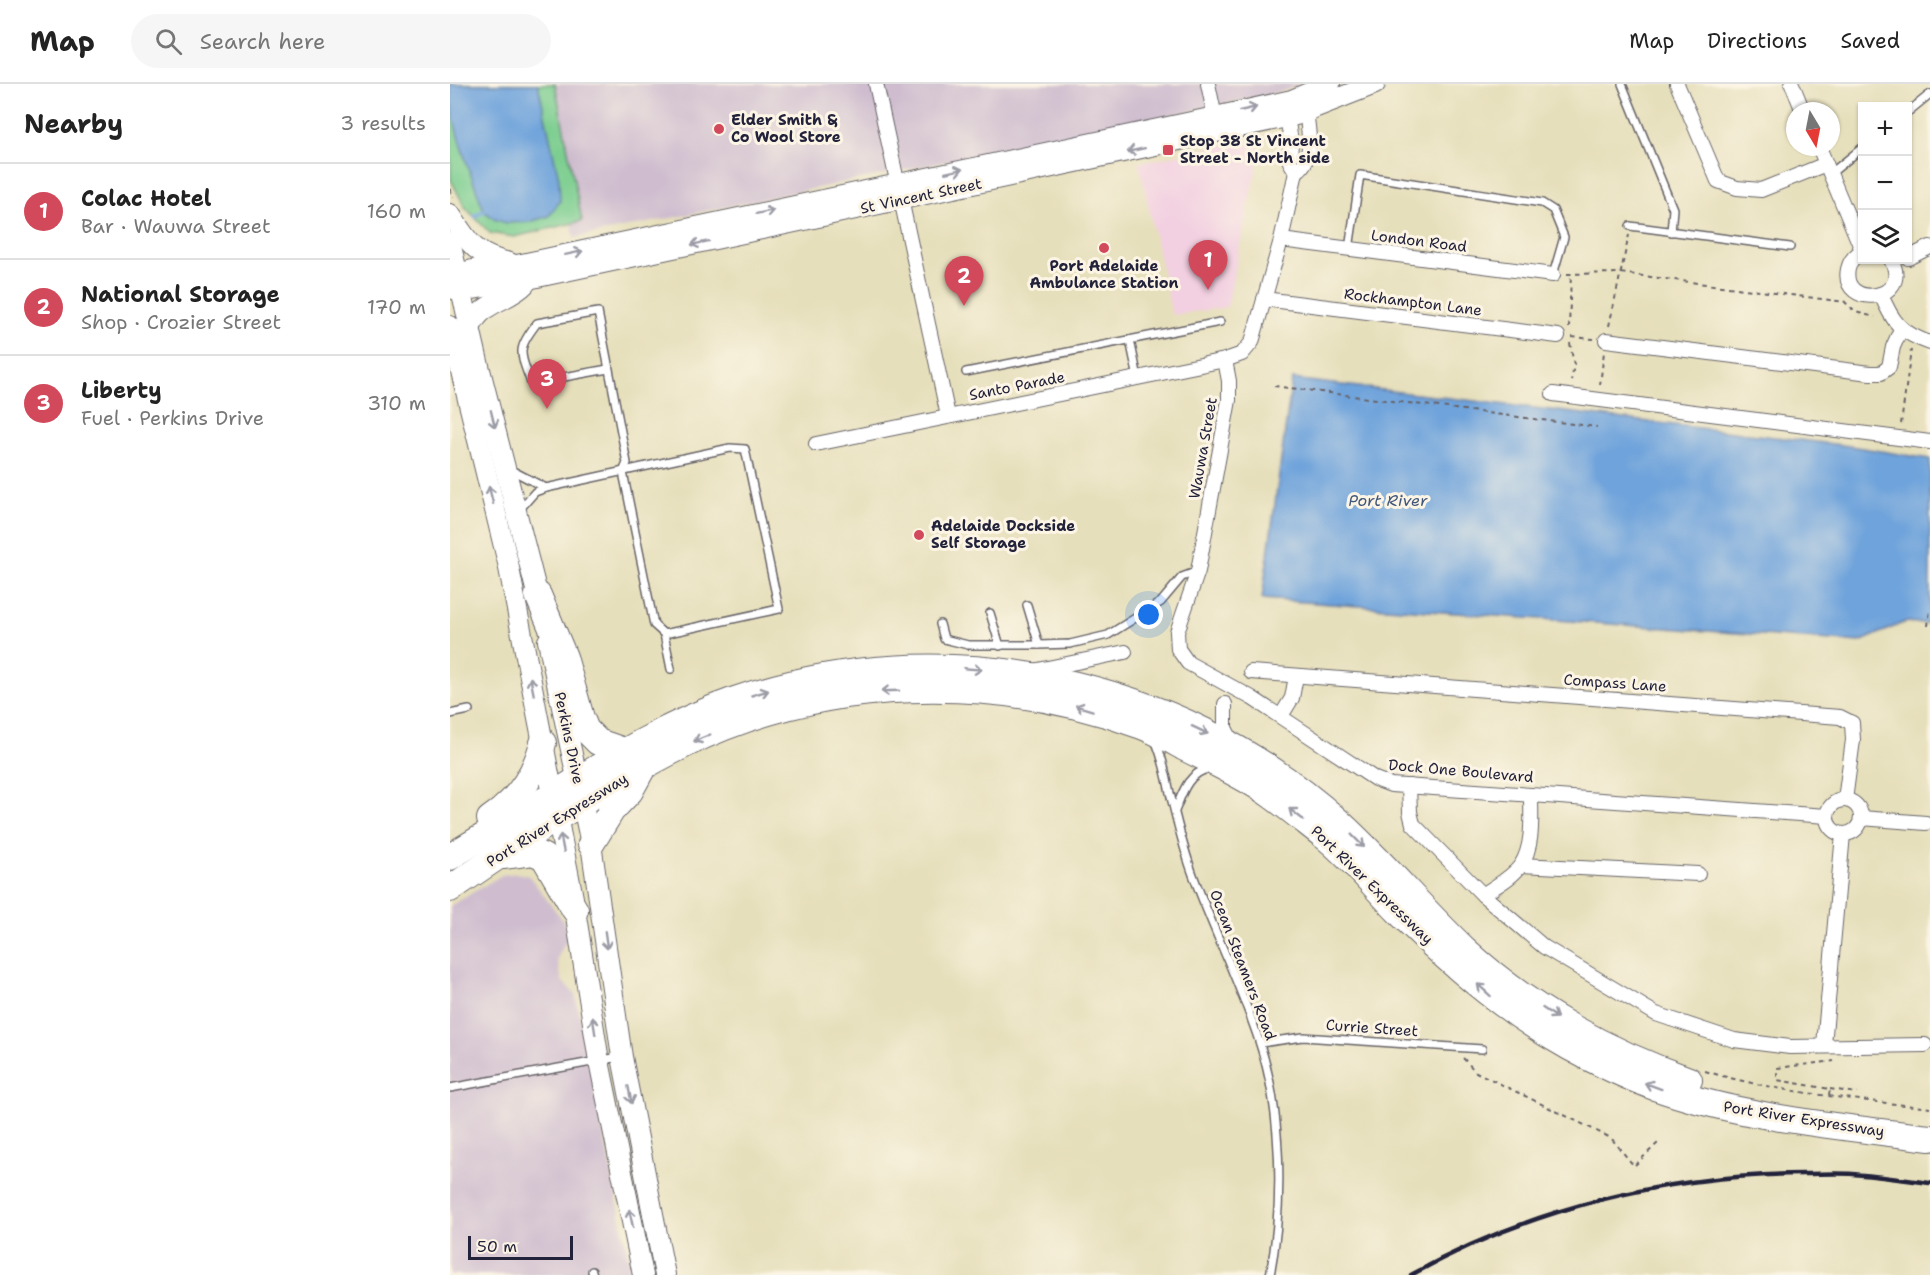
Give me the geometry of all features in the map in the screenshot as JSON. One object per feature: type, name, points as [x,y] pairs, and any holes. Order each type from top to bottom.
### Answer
[{"type":"highway","points":[[538,595],[564,657],[586,730],[598,742],[624,751]]},
{"type":"highway","name":"Port River Expressway","points":[[450,857],[555,806],[580,790],[624,751],[685,720],[736,700],[792,683],[875,670],[948,666],[1022,673],[1076,684],[1146,706],[1230,758],[1268,793],[1332,843],[1403,916],[1491,997],[1568,1046],[1648,1085],[1747,1113],[1832,1103],[1930,1122]]},
{"type":"highway","name":"Port River Expressway","points":[[580,790],[642,769],[685,745],[748,720],[801,705],[869,692],[960,689],[1015,693],[1070,704],[1147,728],[1230,758]]},
{"type":"highway","points":[[450,847],[504,809],[534,771],[543,743]]},
{"type":"highway","points":[[591,844],[612,810],[630,791],[642,769]]},
{"type":"highway","name":"Port River Expressway","points":[[450,889],[497,857],[555,806]]},
{"type":"highway","points":[[497,857],[533,852],[543,857],[576,913]]},
{"type":"highway","name":"Port River Expressway","points":[[1832,1103],[1930,1138]]},
{"type":"main road","name":"St Vincent Street","points":[[899,192],[1215,117],[1294,108],[1330,84]]},
{"type":"main road","name":"St Vincent Street","points":[[455,283],[522,272],[1294,108],[1375,84]]},
{"type":"main road","points":[[450,214],[476,250],[489,259],[522,272],[524,286],[499,299],[480,313],[470,328]]},
{"type":"main road","name":"Perkins Drive","points":[[450,242],[455,283],[470,328],[538,595],[580,790],[591,844],[622,1057],[665,1275]]},
{"type":"main road","name":"Perkins Drive","points":[[450,326],[508,563],[576,913],[599,1061],[643,1275]]},
{"type":"street","points":[[876,84],[948,416]]},
{"type":"street","points":[[1208,84],[1215,117]]},
{"type":"street","points":[[1677,84],[1718,181],[1737,188],[1761,190],[1828,169]]},
{"type":"street","points":[[1792,84],[1799,102]]},
{"type":"street","points":[[1225,360],[1242,354],[1252,342],[1281,240],[1296,172],[1304,167],[1309,151],[1307,118],[1294,108]]},
{"type":"street","points":[[1823,156],[1858,238]]},
{"type":"street","name":"London Road","points":[[1281,240],[1553,275]]},
{"type":"street","points":[[1912,255],[1930,247]]},
{"type":"street","points":[[1858,254],[1850,261],[1848,273],[1849,282],[1862,295],[1871,297],[1887,291],[1893,282],[1898,264]]},
{"type":"street","points":[[1881,294],[1888,313],[1900,329],[1930,343]]},
{"type":"street","name":"Rockhampton Lane","points":[[1264,299],[1558,336]]},
{"type":"street","points":[[1606,339],[1881,373],[1889,367],[1900,329]]},
{"type":"street","name":"Santo Parade","points":[[816,444],[1225,360]]},
{"type":"street","name":"Wauwa Street","points":[[1198,571],[1229,399],[1229,381],[1225,360]]},
{"type":"street","points":[[1553,394],[1930,442]]},
{"type":"street","name":"Dock One Boulevard","points":[[1198,571],[1177,632],[1178,650],[1188,663],[1252,698],[1375,779],[1409,786],[1827,816]]},
{"type":"street","points":[[1022,673],[1125,652]]},
{"type":"street","name":"Compass Lane","points":[[1251,672],[1840,717],[1852,723],[1853,740],[1845,800]]},
{"type":"street","points":[[1281,716],[1292,698],[1296,676]]},
{"type":"street","points":[[1225,705],[1230,758]]},
{"type":"street","points":[[1409,786],[1413,824],[1483,895],[1544,947],[1656,1014],[1734,1040],[1790,1047],[1925,1045]]},
{"type":"street","points":[[1483,895],[1509,877],[1521,865],[1530,840],[1531,795]]},
{"type":"street","points":[[1845,800],[1854,803],[1861,818],[1858,827],[1843,834],[1834,831],[1828,824],[1827,816],[1830,807],[1836,801],[1845,800]]},
{"type":"street","points":[[1861,818],[1926,823]]},
{"type":"street","points":[[1824,1045],[1843,834]]},
{"type":"street","points":[[1521,865],[1698,874]]},
{"type":"lane","points":[[1622,84],[1672,209],[1671,232]]},
{"type":"lane","points":[[1912,109],[1930,94]]},
{"type":"lane","points":[[1828,169],[1858,151]]},
{"type":"lane","points":[[1349,249],[1360,175],[1542,203],[1552,210],[1564,237],[1553,275]]},
{"type":"lane","points":[[1630,226],[1790,247]]},
{"type":"lane","points":[[608,369],[531,383],[520,353],[524,339],[537,323],[598,312],[627,463],[623,472],[654,625],[664,634],[671,669]]},
{"type":"lane","points":[[966,372],[1220,322]]},
{"type":"lane","points":[[1130,339],[1138,379]]},
{"type":"lane","points":[[517,513],[523,503],[535,492],[546,488],[730,448],[745,449],[779,609],[664,634]]},
{"type":"lane","points":[[505,464],[524,478],[546,488]]},
{"type":"lane","points":[[940,624],[944,639],[968,645],[1070,644],[1108,635],[1161,602],[1182,577],[1198,571]]},
{"type":"lane","points":[[1027,605],[1040,645]]},
{"type":"lane","points":[[990,613],[1000,646]]},
{"type":"lane","points":[[450,714],[469,710]]},
{"type":"lane","name":"Ocean Steamers Road","points":[[1147,728],[1158,748],[1195,881],[1238,983],[1260,1043],[1272,1098],[1279,1170],[1277,1227],[1270,1275]]},
{"type":"lane","points":[[1175,811],[1183,790],[1194,775],[1230,758]]},
{"type":"lane","name":"Currie Street","points":[[1260,1043],[1303,1037],[1482,1049]]},
{"type":"lane","points":[[450,1088],[622,1057]]},
{"type":"path","points":[[1599,400],[1606,339],[1630,226]]},
{"type":"path","points":[[1553,275],[1620,273],[1845,302],[1855,312],[1879,318]]},
{"type":"path","points":[[1558,336],[1606,339]]},
{"type":"path","points":[[1896,438],[1905,410],[1911,350]]},
{"type":"path","points":[[1274,386],[1597,427]]},
{"type":"path","points":[[1928,626],[1930,609]]},
{"type":"path","points":[[1453,1047],[1476,1072],[1611,1138],[1634,1166],[1659,1142]]},
{"type":"path","points":[[1835,1061],[1778,1068],[1777,1080],[1832,1103],[1857,1093]]},
{"type":"path","points":[[1704,1070],[1748,1082],[1804,1093],[1832,1103],[1930,1108]]},
{"type":"shaded area","points":[[548,84],[1302,84],[1284,91],[1197,110],[574,238]]},
{"type":"shaded area","points":[[1249,140],[1260,150],[1227,307],[1172,315],[1139,163]]},
{"type":"shaded area","points":[[517,873],[529,876],[564,922],[567,938],[557,959],[562,981],[575,994],[632,1275],[450,1275],[450,906],[502,875]]},
{"type":"green space","points":[[450,84],[555,84],[582,221],[514,237],[490,233],[465,207],[451,180]]},
{"type":"water","points":[[450,84],[538,84],[559,179],[560,201],[549,216],[529,222],[506,223],[494,219],[484,211],[457,133]]},
{"type":"water","name":"Port River","points":[[1292,379],[1850,446],[1930,459],[1930,624],[1905,622],[1860,642],[1262,599]]},
{"type":"waterway","points":[[475,216],[484,211]]},
{"type":"railway","points":[[1411,1275],[1457,1251],[1504,1231],[1552,1214],[1650,1189],[1701,1181],[1803,1174],[1853,1174],[1930,1183]]},
{"type":"place","name":"Elder Smith & Co Wool Store","points":[[719,129]]},
{"type":"place","name":"Stop 38 St Vincent Street - North side","points":[[1168,150]]},
{"type":"place","name":"Port Adelaide Ambulance Station","points":[[1104,248]]},
{"type":"place","name":"Colac Hotel","points":[[1208,290]]},
{"type":"place","name":"National Storage","points":[[964,306]]},
{"type":"place","name":"Liberty","points":[[547,409]]},
{"type":"place","name":"Adelaide Dockside Self Storage","points":[[919,535]]}]
